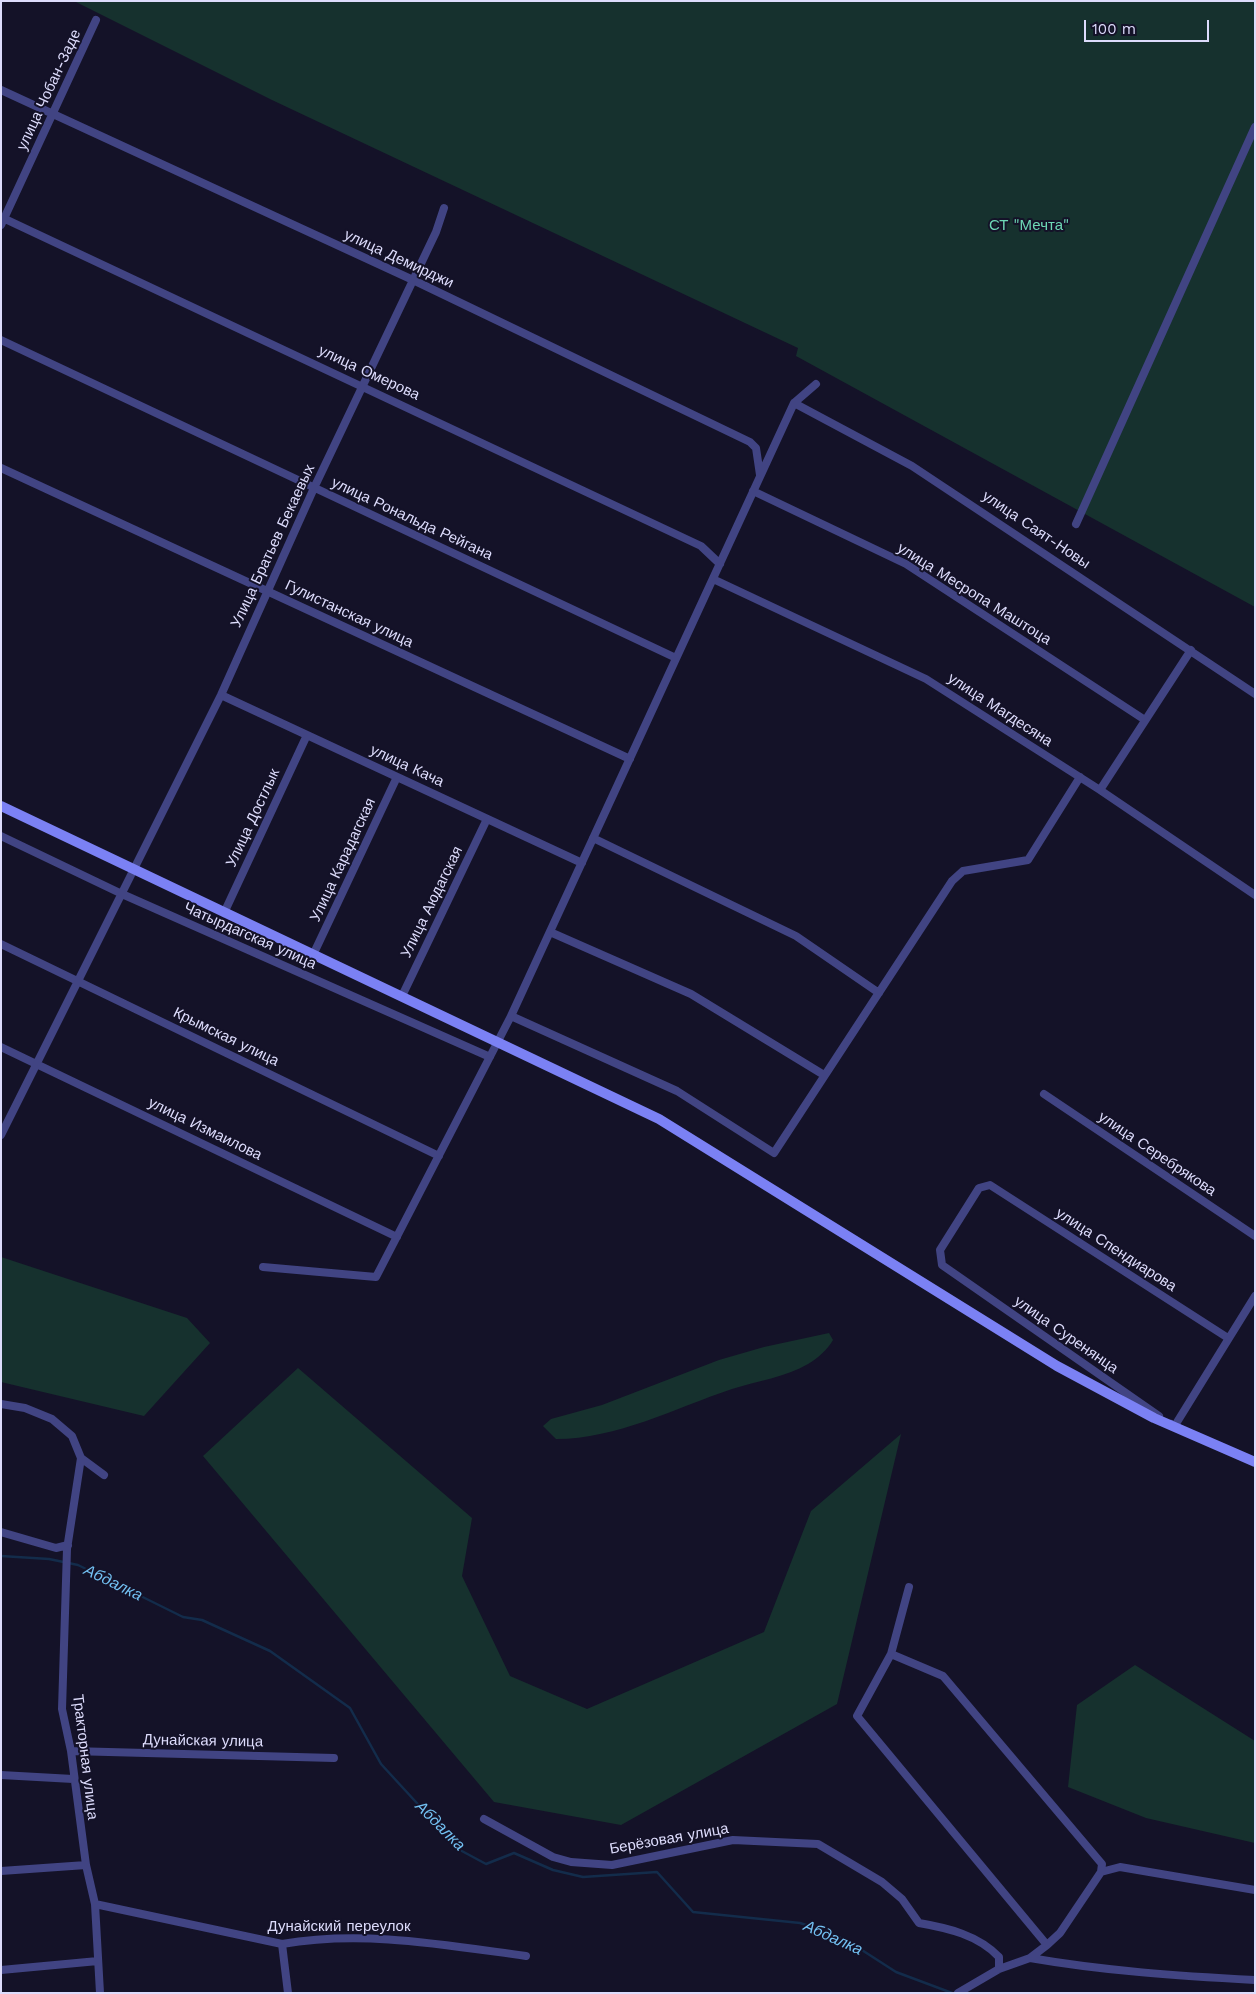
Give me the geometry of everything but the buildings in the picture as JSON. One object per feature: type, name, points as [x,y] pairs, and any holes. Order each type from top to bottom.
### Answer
[{"type":"main road","points":[[1,806],[658,1119],[1057,1366],[1174,1427],[1255,1462]]},
{"type":"street","name":"улица Чобан-Заде","points":[[2,220],[96,20]]},
{"type":"street","name":"улица Демирджи","points":[[1,90],[413,280],[750,442],[756,448],[760,475]]},
{"type":"street","points":[[1076,524],[1255,127]]},
{"type":"street","name":"Улица Братьев Бекаевых","points":[[1,1135],[38,1064],[77,979],[122,894],[220,694],[314,488],[436,232],[444,208]]},
{"type":"street","name":"улица Омерова","points":[[2,220],[363,385],[701,546],[720,564]]},
{"type":"street","name":"улица Рональда Рейгана","points":[[1,340],[676,658]]},
{"type":"street","points":[[263,1267],[376,1277],[511,1016],[794,403],[816,384]]},
{"type":"street","name":"улица Саят-Новы","points":[[794,403],[912,466],[1255,694]]},
{"type":"street","name":"Гулистанская улица","points":[[1,468],[630,759]]},
{"type":"street","name":"улица Месропа Маштоца","points":[[753,491],[906,564],[1145,720]]},
{"type":"street","name":"улица Магдесяна","points":[[713,579],[926,679],[1100,790],[1255,895]]},
{"type":"street","points":[[1100,790],[1191,650]]},
{"type":"street","name":"улица Кача","points":[[220,694],[582,863]]},
{"type":"street","name":"Улица Достлык","points":[[224,913],[307,735]]},
{"type":"street","name":"Улица Карадагская","points":[[313,955],[397,777]]},
{"type":"street","points":[[511,1016],[677,1091],[774,1153],[952,881],[963,871],[1028,860],[1080,777]]},
{"type":"street","name":"Улица Аюдагская","points":[[402,996],[487,819]]},
{"type":"street","name":"Чатырдагская улица","points":[[1,836],[122,894],[490,1057]]},
{"type":"street","points":[[593,838],[796,936],[878,994]]},
{"type":"street","points":[[550,932],[691,994],[824,1075]]},
{"type":"street","name":"Крымская улица","points":[[1,944],[77,979],[439,1156]]},
{"type":"street","name":"улица Измаилова","points":[[1,1046],[397,1237]]},
{"type":"street","name":"улица Серебрякова","points":[[1044,1094],[1255,1236]]},
{"type":"street","name":"улица Суренянца","points":[[990,1185],[979,1188],[940,1250],[942,1265],[1174,1427]]},
{"type":"street","name":"улица Спендиарова","points":[[990,1185],[1228,1338]]},
{"type":"street","points":[[1174,1427],[1255,1296]]},
{"type":"street","points":[[1,1404],[25,1408],[52,1419],[72,1436],[81,1458],[104,1474]]},
{"type":"street","name":"Тракторная улица","points":[[81,1458],[67,1547],[62,1709],[71,1751],[73,1779],[86,1865],[95,1904],[100,1993]]},
{"type":"street","points":[[1,1532],[56,1548],[67,1547]]},
{"type":"street","points":[[909,1587],[891,1654],[857,1716],[1047,1945]]},
{"type":"street","points":[[891,1654],[944,1676],[1102,1864],[1101,1872],[1060,1933],[1047,1945],[1030,1958],[999,1969],[960,1991]]},
{"type":"street","name":"Дунайская улица","points":[[71,1751],[334,1758]]},
{"type":"street","points":[[1,1775],[73,1779]]},
{"type":"street","name":"Берёзовая улица","points":[[484,1819],[553,1857],[570,1862],[612,1865],[734,1840],[818,1844],[882,1882],[902,1899],[919,1924],[954,1930],[990,1948],[998,1957],[999,1969]]},
{"type":"street","points":[[1,1872],[86,1865]]},
{"type":"street","points":[[1101,1872],[1120,1868],[1255,1890]]},
{"type":"street","name":"Дунайский переулок","points":[[95,1904],[282,1944],[303,1940],[402,1938],[526,1956]]},
{"type":"street","points":[[282,1944],[288,1993]]},
{"type":"street","points":[[1030,1958],[1080,1967],[1142,1974],[1255,1980]]},
{"type":"street","points":[[1,1970],[98,1961]]},
{"type":"green space","name":"СТ \"Мечта\"","points":[[74,1],[1255,1],[1255,607],[796,356],[798,348],[272,100]]},
{"type":"green space","points":[[1,1257],[187,1318],[210,1343],[144,1416],[1,1382]]},
{"type":"green space","points":[[829,1333],[833,1340],[822,1354],[808,1364],[781,1376],[732,1389],[646,1421],[601,1434],[579,1438],[556,1439],[543,1426],[551,1419],[602,1405],[719,1360],[764,1347]]},
{"type":"green space","points":[[298,1368],[472,1518],[462,1576],[510,1676],[587,1709],[764,1632],[811,1511],[901,1434],[837,1704],[621,1825],[494,1802],[203,1456]]},
{"type":"green space","points":[[1135,1665],[1255,1741],[1255,1843],[1146,1818],[1068,1787],[1077,1705]]},
{"type":"waterway","name":"Абдалка","points":[[1,1556],[49,1559],[78,1565],[183,1617],[202,1620],[270,1651],[350,1708],[381,1764],[460,1850],[486,1864],[514,1853],[553,1870],[583,1877],[657,1872],[693,1912],[800,1923],[831,1933],[851,1943],[896,1972],[952,1993]]}]
